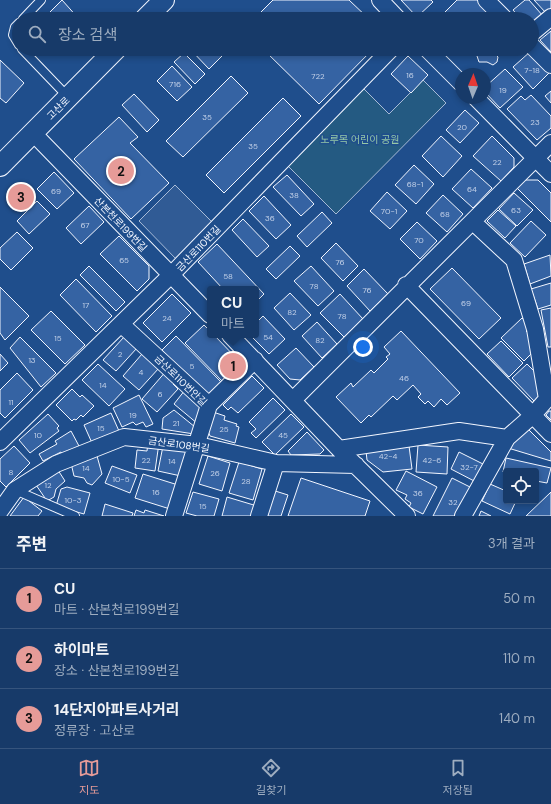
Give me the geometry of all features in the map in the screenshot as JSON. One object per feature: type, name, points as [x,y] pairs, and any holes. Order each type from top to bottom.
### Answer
[{"type":"street","points":[[152,12],[163,0]]},
{"type":"street","points":[[380,0],[391,12]]},
{"type":"street","points":[[486,0],[498,12]]},
{"type":"street","points":[[539,27],[551,17]]},
{"type":"street","points":[[539,53],[551,65]]},
{"type":"street","name":"고산로","points":[[0,166],[109,56]]},
{"type":"street","name":"금산로110번길","points":[[0,442],[172,275],[384,56]]},
{"type":"street","points":[[434,56],[455,77]]},
{"type":"street","points":[[482,104],[551,174]]},
{"type":"street","name":"산본천로199번길","points":[[33,133],[207,311]]},
{"type":"street","points":[[293,400],[406,285],[473,222],[536,159],[551,142]]},
{"type":"street","points":[[463,516],[507,438],[532,416],[547,399],[534,329],[514,260],[473,222]]},
{"type":"street","points":[[406,285],[551,434]]},
{"type":"street","name":"금산로110번안길","points":[[121,324],[209,405],[198,446],[174,516]]},
{"type":"street","points":[[233,338],[339,449],[407,516]]},
{"type":"street","points":[[209,405],[255,360]]},
{"type":"street","points":[[339,449],[459,431],[507,438]]},
{"type":"street","name":"금산로108번길","points":[[0,511],[15,490],[56,464],[124,437],[198,446],[276,463],[356,465]]},
{"type":"street","points":[[259,516],[276,463]]},
{"type":"lane","points":[[29,12],[41,0]]},
{"type":"lane","points":[[29,56],[68,98]]},
{"type":"lane","points":[[15,490],[75,516]]},
{"type":"green space","name":"노루목 어린이 공원","points":[[423,80],[446,103],[336,214],[285,163],[361,86],[389,114]]},
{"type":"shaded area","points":[[175,185],[213,223],[177,260],[139,221]]},
{"type":"building","points":[[62,0],[73,12],[50,12]]},
{"type":"building","points":[[273,0],[349,0],[362,12],[261,12]]},
{"type":"building","points":[[401,0],[431,0],[433,2],[422,12],[412,12]]},
{"type":"building","points":[[457,0],[480,0],[492,12],[445,12]]},
{"type":"building","points":[[525,0],[529,0],[543,16],[539,19],[539,12],[515,12],[513,10]]},
{"type":"building","points":[[534,0],[551,0],[551,9],[546,13]]},
{"type":"building","points":[[551,31],[551,52],[540,40]]},
{"type":"building","points":[[181,56],[187,56],[205,74],[195,84],[174,62]]},
{"type":"building","points":[[197,56],[222,56],[209,69]]},
{"type":"building","points":[[270,56],[366,56],[319,104]]},
{"type":"building","points":[[408,56],[428,75],[411,93],[391,74]]},
{"type":"building","points":[[477,56],[498,57],[497,62],[493,65],[487,62],[479,62]]},
{"type":"building","points":[[525,56],[536,56],[550,72],[533,89],[513,67]]},
{"type":"building","points":[[0,60],[24,83],[6,103],[0,98]]},
{"type":"building","points":[[172,66],[192,87],[177,101],[157,81]]},
{"type":"building","points":[[505,69],[523,87],[500,108],[491,98],[491,82]]},
{"type":"building","points":[[231,76],[248,93],[183,157],[166,141]]},
{"type":"building","points":[[551,91],[551,103],[545,96]]},
{"type":"building","points":[[134,94],[159,120],[147,132],[122,105]]},
{"type":"building","points":[[531,95],[551,116],[551,128],[537,140],[507,109],[521,96],[525,100]]},
{"type":"building","points":[[283,98],[301,116],[224,193],[206,175]]},
{"type":"building","points":[[465,110],[479,123],[460,143],[446,130]]},
{"type":"building","points":[[119,117],[138,137],[130,143],[169,183],[131,219],[74,159]]},
{"type":"building","points":[[441,136],[462,156],[443,177],[422,156]]},
{"type":"building","points":[[492,136],[514,158],[514,167],[501,181],[473,156]]},
{"type":"building","points":[[414,165],[434,184],[416,204],[395,185]]},
{"type":"building","points":[[471,169],[492,188],[473,208],[452,189]]},
{"type":"building","points":[[54,172],[74,193],[57,209],[37,189]]},
{"type":"building","points":[[287,175],[314,204],[301,216],[273,187]]},
{"type":"building","points":[[525,180],[538,180],[551,193],[551,222],[517,188]]},
{"type":"building","points":[[387,192],[407,211],[390,229],[370,211]]},
{"type":"building","points":[[514,193],[533,210],[517,226],[499,209]]},
{"type":"building","points":[[443,195],[463,214],[447,232],[426,213]]},
{"type":"building","points":[[264,196],[291,225],[276,239],[249,211]]},
{"type":"building","points":[[37,201],[50,214],[29,234],[17,221]]},
{"type":"building","points":[[89,206],[104,222],[81,244],[66,228]]},
{"type":"building","points":[[498,210],[516,226],[505,238],[487,221]]},
{"type":"building","points":[[322,212],[332,223],[307,247],[297,236]]},
{"type":"building","points":[[243,219],[269,246],[257,257],[232,230]]},
{"type":"building","points":[[531,221],[546,235],[525,257],[510,243]]},
{"type":"building","points":[[417,222],[437,241],[420,259],[400,239]]},
{"type":"building","points":[[17,232],[33,248],[11,270],[0,259],[0,248]]},
{"type":"building","points":[[119,236],[149,266],[149,279],[137,291],[100,254]]},
{"type":"building","points":[[336,243],[358,266],[343,281],[321,258]]},
{"type":"building","points":[[217,244],[256,286],[220,286],[198,262]]},
{"type":"building","points":[[290,246],[300,256],[276,279],[266,269]]},
{"type":"building","points":[[550,255],[551,276],[530,284],[524,264]]},
{"type":"building","points":[[89,266],[125,302],[116,311],[80,275]]},
{"type":"building","points":[[311,266],[334,291],[318,306],[294,281]]},
{"type":"building","points":[[452,268],[501,318],[479,339],[430,289]]},
{"type":"building","points":[[364,269],[388,294],[370,311],[347,286]]},
{"type":"building","points":[[76,279],[112,316],[96,332],[60,295]]},
{"type":"building","points":[[551,283],[551,305],[538,309],[531,289]]},
{"type":"building","points":[[0,287],[29,316],[5,340],[0,333]]},
{"type":"building","points":[[259,289],[264,294],[259,299]]},
{"type":"building","points":[[290,293],[311,315],[294,330],[274,308]]},
{"type":"building","points":[[172,294],[191,313],[162,342],[143,323]]},
{"type":"building","points":[[340,294],[363,319],[344,337],[320,313]]},
{"type":"building","points":[[551,308],[551,347],[548,347],[541,310]]},
{"type":"building","points":[[51,311],[85,345],[65,364],[31,330]]},
{"type":"building","points":[[263,316],[285,339],[269,354],[253,338],[259,338],[259,320]]},
{"type":"building","points":[[522,318],[531,327],[526,331],[532,337],[533,344],[530,347],[534,351],[524,361],[501,338]]},
{"type":"building","points":[[317,322],[337,344],[322,358],[302,336]]},
{"type":"building","points":[[204,325],[207,328],[207,338],[217,338],[242,364],[223,382],[185,343]]},
{"type":"building","points":[[401,331],[460,393],[447,405],[441,399],[434,407],[428,401],[425,404],[418,397],[421,394],[413,385],[397,400],[393,396],[371,417],[369,415],[361,423],[336,397],[351,383],[353,387],[371,370],[374,373],[388,359],[386,357],[390,354],[384,347]]},
{"type":"building","points":[[176,336],[222,383],[208,397],[162,350]]},
{"type":"building","points":[[20,337],[56,373],[41,387],[10,348]]},
{"type":"building","points":[[124,337],[137,348],[116,371],[103,360]]},
{"type":"building","points":[[501,341],[523,363],[509,377],[487,354]]},
{"type":"building","points":[[296,348],[314,367],[300,380],[290,379],[277,365]]},
{"type":"building","points":[[0,354],[8,363],[0,371]]},
{"type":"building","points":[[142,354],[159,368],[139,390],[123,376]]},
{"type":"building","points":[[98,364],[125,389],[109,406],[82,380]]},
{"type":"building","points":[[527,364],[538,375],[543,392],[534,401],[512,378]]},
{"type":"building","points":[[167,370],[178,379],[173,384],[178,389],[157,412],[142,399]]},
{"type":"building","points":[[17,373],[33,390],[5,418],[0,413],[0,390]]},
{"type":"building","points":[[252,376],[264,388],[238,413],[231,407],[228,410],[223,405]]},
{"type":"building","points":[[72,389],[80,397],[82,395],[94,406],[83,417],[81,415],[76,420],[74,419],[72,421],[56,405]]},
{"type":"building","points":[[185,390],[205,407],[198,424],[174,404]]},
{"type":"building","points":[[139,395],[153,424],[146,427],[143,422],[136,425],[133,422],[122,427],[113,408]]},
{"type":"building","points":[[273,398],[285,410],[256,438],[251,433],[256,429],[249,422]]},
{"type":"building","points":[[174,410],[195,427],[194,434],[162,429],[163,418]]},
{"type":"building","points":[[549,411],[551,411],[551,420],[546,415]]},
{"type":"building","points":[[213,412],[225,416],[224,420],[237,424],[236,426],[239,427],[235,443],[210,436],[208,431]]},
{"type":"building","points":[[111,413],[119,431],[92,443],[84,425]]},
{"type":"building","points":[[48,414],[59,426],[57,428],[59,431],[30,453],[19,440]]},
{"type":"building","points":[[291,414],[304,427],[275,455],[262,442]]},
{"type":"building","points":[[527,428],[551,452],[551,461],[508,448]]},
{"type":"building","points":[[71,431],[79,446],[63,455],[61,452],[43,461],[39,454],[57,444],[55,441]]},
{"type":"building","points":[[307,432],[324,450],[320,454],[291,455],[288,451]]},
{"type":"building","points":[[148,442],[159,443],[155,471],[135,468],[137,450],[147,451]]},
{"type":"building","points":[[418,445],[448,447],[447,474],[416,472]]},
{"type":"building","points":[[14,446],[30,463],[6,487],[0,481],[0,459]]},
{"type":"building","points":[[163,446],[186,451],[181,476],[158,471]]},
{"type":"building","points":[[409,446],[412,469],[383,472],[367,460],[366,451]]},
{"type":"building","points":[[459,452],[487,466],[478,483],[451,469]]},
{"type":"building","points":[[97,456],[102,474],[92,485],[87,483],[84,478],[74,476],[71,463]]},
{"type":"building","points":[[208,456],[230,463],[222,491],[199,484]]},
{"type":"building","points":[[506,458],[551,468],[547,483],[539,482],[539,468],[504,468]]},
{"type":"building","points":[[239,462],[262,469],[253,500],[229,493]]},
{"type":"building","points":[[112,466],[137,475],[130,493],[105,483]]},
{"type":"building","points":[[56,467],[65,481],[56,489],[54,497],[47,501],[34,482]]},
{"type":"building","points":[[406,471],[437,487],[423,514],[409,507],[411,503],[405,499],[407,495],[396,490]]},
{"type":"building","points":[[143,474],[178,485],[170,509],[135,498]]},
{"type":"building","points":[[301,478],[370,501],[365,516],[288,516]]},
{"type":"building","points":[[452,478],[474,489],[460,516],[433,516]]},
{"type":"building","points":[[490,484],[503,490],[503,504],[515,504],[510,514],[482,501]]},
{"type":"building","points":[[67,487],[90,493],[84,514],[56,506],[61,489]]},
{"type":"building","points":[[272,490],[288,495],[281,516],[263,516]]},
{"type":"building","points":[[193,492],[219,499],[214,516],[197,516],[186,513]]},
{"type":"building","points":[[551,492],[551,516],[526,516],[539,504]]},
{"type":"building","points":[[24,497],[42,511],[38,516],[10,516]]},
{"type":"building","points":[[227,497],[257,506],[253,516],[222,516]]},
{"type":"building","points":[[105,504],[133,513],[132,516],[102,516]]},
{"type":"building","points":[[136,510],[144,513],[145,510],[164,516],[134,516]]},
{"type":"building","points":[[481,511],[491,516],[479,516]]},
{"type":"place","name":"하이마트","points":[[121,171]]},
{"type":"place","name":"14단지아파트사거리","points":[[21,197]]},
{"type":"place","name":"CU","points":[[233,366]]}]
